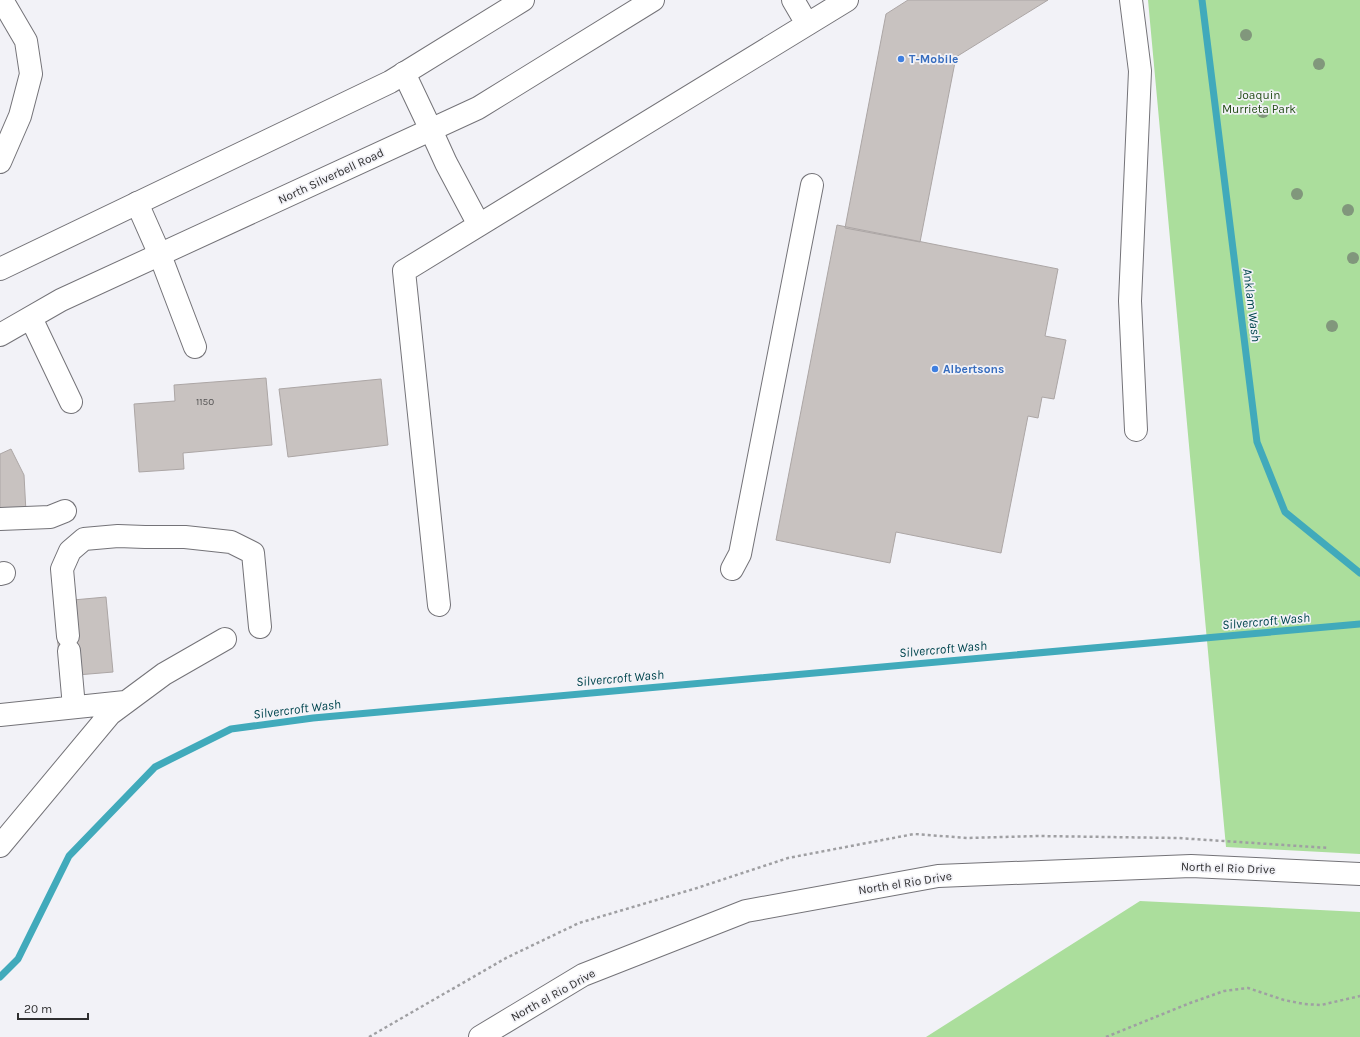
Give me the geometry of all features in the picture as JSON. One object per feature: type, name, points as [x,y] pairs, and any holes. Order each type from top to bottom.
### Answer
[{"type":"main road","points":[[0,162],[20,116],[31,74],[26,41],[2,0]]},
{"type":"main road","points":[[0,269],[376,89],[523,0]]},
{"type":"main road","name":"North Silverbell Road","points":[[0,335],[61,300],[478,108],[653,0]]},
{"type":"main road","points":[[793,0],[807,24]]},
{"type":"main road","points":[[439,605],[404,271],[847,0]]},
{"type":"main road","points":[[1131,0],[1140,71],[1130,301],[1136,430]]},
{"type":"main road","points":[[404,73],[446,163],[479,225]]},
{"type":"main road","points":[[732,569],[740,554],[812,184]]},
{"type":"main road","points":[[137,203],[160,255],[195,347]]},
{"type":"main road","points":[[31,318],[71,402]]},
{"type":"main road","points":[[0,519],[50,517],[65,511]]},
{"type":"main road","points":[[74,707],[62,569],[70,551],[84,539],[118,536],[145,538],[185,537],[231,542],[253,553],[260,627]]},
{"type":"main road","points":[[0,846],[110,714],[164,674],[225,639]]},
{"type":"main road","points":[[0,715],[125,702]]},
{"type":"main road","name":"North el Rio Drive","points":[[480,1037],[583,975],[746,911],[938,876],[1191,866],[1360,874]]},
{"type":"path","points":[[1106,1037],[1184,1005],[1224,991],[1248,988],[1284,1000],[1304,1004],[1321,1004],[1360,996]]},
{"type":"green space","name":"Joaquin Murrieta Park","points":[[1148,0],[1360,0],[1360,854],[1226,847]]},
{"type":"green space","points":[[1140,901],[1360,912],[1360,1037],[926,1037]]},
{"type":"building","points":[[908,0],[1048,0],[956,57],[920,242],[845,228],[886,14]]},
{"type":"building","name":"Albertsons","points":[[837,225],[1058,269],[1045,336],[1066,340],[1054,399],[1042,397],[1038,418],[1028,416],[1001,553],[896,532],[890,563],[776,540]]},
{"type":"building","points":[[266,378],[272,445],[183,453],[184,469],[139,472],[134,404],[175,401],[174,385]]},
{"type":"building","points":[[381,379],[388,445],[288,457],[279,389]]},
{"type":"building","points":[[11,449],[24,475],[26,512],[0,513],[0,454]]},
{"type":"building","points":[[106,597],[113,672],[77,675],[59,652],[57,637],[73,600]]},
{"type":"waterway","name":"Anklam Wash","points":[[1202,0],[1257,442],[1285,512],[1360,573]]},
{"type":"waterway","name":"Silvercroft Wash","points":[[0,977],[18,959],[69,856],[155,767],[231,729],[313,718],[1360,624]]},
{"type":"place","name":"T-Mobile","points":[[901,59]]},
{"type":"place","name":"Albertsons","points":[[935,369]]}]
